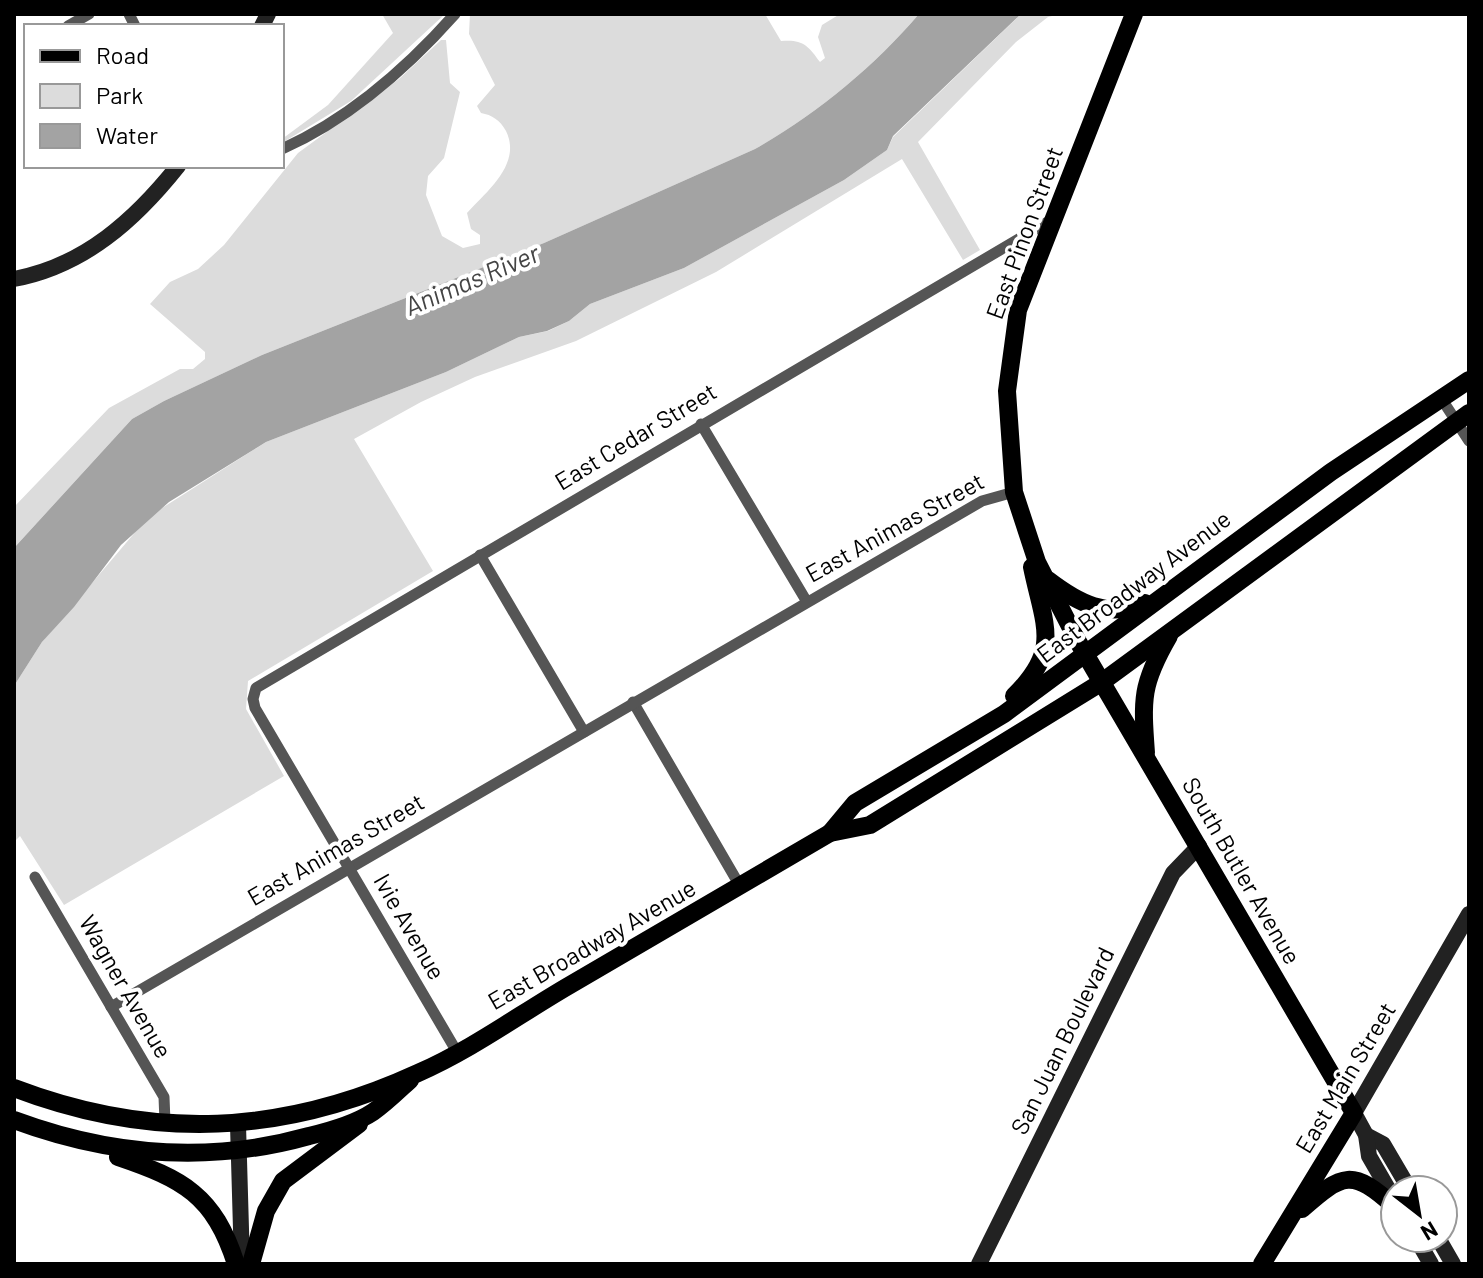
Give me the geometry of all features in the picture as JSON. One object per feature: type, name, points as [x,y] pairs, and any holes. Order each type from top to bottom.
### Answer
[{"type":"main road","name":"East Pinon Street","points":[[1085,654],[1026,533],[1014,492],[1007,391],[1018,310],[1134,14]]},
{"type":"main road","points":[[14,279],[51,270],[95,246],[145,206],[176,168]]},
{"type":"main road","name":"East Broadway Avenue","points":[[830,833],[855,803],[983,727],[1331,472],[1469,380]]},
{"type":"main road","name":"East Broadway Avenue","points":[[14,1088],[91,1113],[165,1122],[238,1125],[310,1112],[418,1073],[830,833],[870,825],[881,819],[1102,682],[1463,417]]},
{"type":"main road","points":[[983,727],[1037,672],[1045,655],[1047,628],[1026,533]]},
{"type":"main road","points":[[1045,577],[1084,604],[1110,610],[1138,606],[1172,589]]},
{"type":"main road","points":[[1146,755],[1144,689],[1151,667],[1172,630]]},
{"type":"main road","name":"South Butler Avenue","points":[[1085,654],[1354,1113]]},
{"type":"main road","name":"San Juan Boulevard","points":[[979,1264],[1173,873],[1199,846]]},
{"type":"main road","name":"East Main Street","points":[[1262,1264],[1469,914]]},
{"type":"main road","name":"East Broadway Avenue","points":[[14,1120],[59,1136],[158,1153],[239,1151],[316,1134],[371,1113],[418,1073]]},
{"type":"main road","points":[[251,1264],[266,1211],[283,1181],[301,1164],[340,1141],[371,1113]]},
{"type":"main road","points":[[1354,1113],[1366,1135],[1369,1156],[1379,1174]]},
{"type":"main road","points":[[238,1125],[239,1264]]},
{"type":"main road","points":[[1366,1135],[1383,1144],[1401,1174]]},
{"type":"main road","points":[[59,1136],[166,1174],[183,1184],[217,1217],[239,1264]]},
{"type":"main road","points":[[1288,1222],[1328,1186],[1346,1179],[1379,1193]]},
{"type":"street","points":[[72,24],[89,14]]},
{"type":"street","points":[[284,148],[353,107],[398,71],[455,14]]},
{"type":"street","name":"East Cedar Street","points":[[253,699],[260,685],[1051,220]]},
{"type":"street","points":[[1441,398],[1463,417],[1469,441]]},
{"type":"street","points":[[701,424],[807,602]]},
{"type":"street","name":"East Animas Street","points":[[111,1007],[982,501],[1014,492]]},
{"type":"street","points":[[480,555],[584,732]]},
{"type":"street","name":"Ivie Avenue","points":[[253,699],[457,1052]]},
{"type":"street","points":[[633,702],[740,886]]},
{"type":"street","name":"Wagner Avenue","points":[[35,877],[164,1097],[165,1122]]},
{"type":"green space","points":[[382,14],[445,14],[351,101],[284,142],[284,138],[328,105],[393,33]]},
{"type":"green space","points":[[470,14],[765,14],[781,41],[804,44],[820,62],[825,58],[818,37],[822,25],[840,14],[919,14],[883,53],[843,89],[755,149],[544,243],[262,355],[132,419],[14,548],[14,507],[109,408],[180,369],[193,369],[205,359],[205,352],[150,304],[170,282],[198,269],[224,245],[298,153],[399,79],[441,40],[446,40],[450,83],[460,92],[444,158],[428,176],[426,195],[442,236],[463,248],[480,244],[480,235],[471,229],[467,213],[500,176],[506,166],[510,143],[501,124],[481,113],[477,106],[495,85],[469,34]]},
{"type":"green space","points":[[1021,14],[1060,14],[1048,17],[1016,42],[918,142],[980,250],[963,260],[902,159],[716,272],[576,341],[475,377],[354,439],[433,571],[248,681],[246,709],[284,776],[64,905],[20,836],[14,842],[14,686],[42,642],[148,517],[266,442],[446,372],[519,337],[548,331],[569,321],[590,304],[684,268],[844,180],[887,150],[893,137]]},
{"type":"water","name":"Animas River","points":[[919,14],[1021,14],[893,136],[887,150],[844,180],[684,268],[590,304],[569,321],[547,331],[519,337],[446,372],[266,442],[169,502],[121,545],[74,607],[42,642],[14,686],[14,548],[132,419],[262,355],[544,243],[755,149],[843,89],[883,53]]}]
